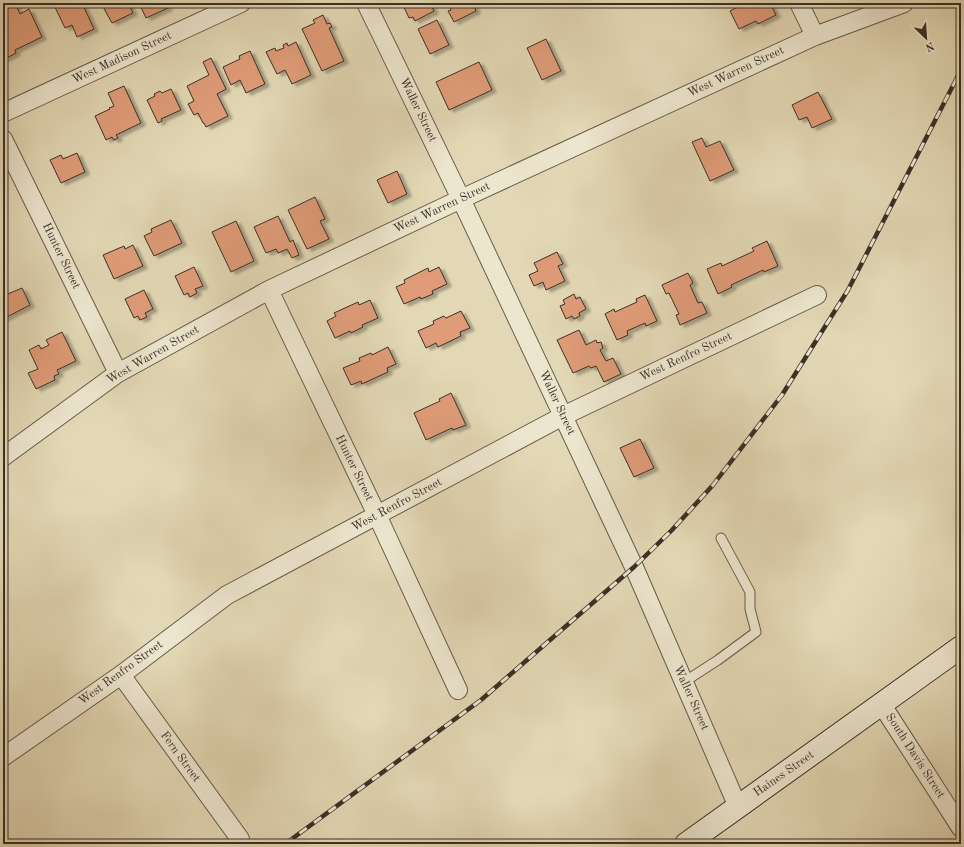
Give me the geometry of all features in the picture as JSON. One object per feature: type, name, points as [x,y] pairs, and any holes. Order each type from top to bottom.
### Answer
[{"type":"street","name":"West Madison Street","points":[[3,113],[241,3]]},
{"type":"street","name":"Waller Street","points":[[366,3],[461,199],[634,567],[738,806]]},
{"type":"street","points":[[799,3],[815,36]]},
{"type":"street","name":"West Warren Street","points":[[3,457],[118,373],[269,290],[461,199],[815,36],[904,3]]},
{"type":"street","name":"Hunter Street","points":[[3,139],[118,373]]},
{"type":"street","name":"Hunter Street","points":[[269,290],[377,515],[458,690]]},
{"type":"street","name":"West Renfro Street","points":[[3,757],[120,675],[227,595],[563,416],[817,295]]},
{"type":"street","name":"Haines Street","points":[[686,844],[961,647]]},
{"type":"street","name":"Fern Street","points":[[120,675],[240,840]]},
{"type":"street","name":"South Davis Street","points":[[882,705],[961,828]]},
{"type":"lane","points":[[684,682],[718,660],[756,632],[750,609],[750,592],[720,538]]},
{"type":"building","points":[[15,3],[20,14],[29,9],[42,37],[15,50],[16,53],[3,60],[3,9]]},
{"type":"building","points":[[53,3],[82,3],[94,29],[77,37],[72,25],[65,28]]},
{"type":"building","points":[[101,3],[128,3],[133,13],[112,23]]},
{"type":"building","points":[[139,3],[166,3],[168,8],[146,18]]},
{"type":"building","points":[[402,3],[430,3],[434,11],[415,21],[413,17],[409,18]]},
{"type":"building","points":[[448,3],[473,3],[476,11],[454,22],[448,11],[451,10]]},
{"type":"building","points":[[746,3],[770,3],[776,15],[758,24],[756,21],[739,29],[730,11]]},
{"type":"building","points":[[323,15],[327,24],[330,23],[332,27],[329,28],[344,61],[322,71],[302,29],[315,23],[313,20]]},
{"type":"building","points":[[437,20],[449,45],[430,54],[418,29]]},
{"type":"building","points":[[546,39],[561,71],[542,80],[527,48]]},
{"type":"building","points":[[296,42],[311,75],[292,84],[285,70],[277,74],[266,52],[275,48],[276,51],[284,48],[283,45],[287,43],[288,46]]},
{"type":"building","points":[[250,51],[265,84],[246,93],[240,80],[231,85],[223,67],[240,59],[239,56]]},
{"type":"building","points":[[211,58],[226,89],[217,94],[228,116],[206,127],[198,113],[194,115],[188,104],[194,101],[187,86],[209,75],[203,62]]},
{"type":"building","points":[[479,62],[492,90],[449,110],[436,82]]},
{"type":"building","points":[[124,86],[141,123],[116,135],[118,138],[114,140],[112,137],[106,140],[95,116],[114,106],[108,93]]},
{"type":"building","points":[[171,89],[181,110],[161,119],[162,121],[158,123],[147,100],[155,96],[154,94],[160,91],[162,93]]},
{"type":"building","points":[[818,92],[832,119],[812,128],[807,117],[799,120],[792,105]]},
{"type":"building","points":[[702,138],[706,147],[720,141],[734,170],[710,181],[692,142]]},
{"type":"building","points":[[77,153],[85,172],[61,183],[50,160],[61,155],[63,159]]},
{"type":"building","points":[[397,171],[407,194],[388,203],[377,180]]},
{"type":"building","points":[[315,197],[325,219],[320,221],[329,239],[307,249],[288,210]]},
{"type":"building","points":[[278,216],[290,242],[293,240],[299,255],[292,258],[287,249],[278,253],[276,249],[266,253],[254,227]]},
{"type":"building","points":[[171,220],[182,243],[154,256],[144,236],[152,232],[151,229]]},
{"type":"building","points":[[236,221],[254,261],[231,272],[212,232]]},
{"type":"building","points":[[767,241],[778,266],[764,272],[763,270],[731,285],[732,287],[718,294],[707,269],[721,263],[722,266],[754,251],[752,248]]},
{"type":"building","points":[[133,245],[143,266],[114,279],[103,255],[124,246],[125,249]]},
{"type":"building","points":[[557,252],[563,264],[558,266],[565,281],[546,290],[543,282],[534,286],[529,275],[538,271],[534,263]]},
{"type":"building","points":[[194,267],[203,286],[195,289],[197,293],[190,297],[188,293],[184,295],[175,276]]},
{"type":"building","points":[[439,267],[447,284],[432,291],[433,294],[421,299],[420,297],[404,304],[396,287],[405,283],[404,280],[428,268],[429,272]]},
{"type":"building","points":[[688,273],[693,283],[690,285],[698,303],[702,302],[707,313],[680,325],[676,315],[679,314],[669,293],[666,294],[662,285]]},
{"type":"building","points":[[22,288],[30,305],[3,319],[3,296]]},
{"type":"building","points":[[144,290],[153,309],[145,313],[147,317],[140,320],[138,316],[134,318],[125,299]]},
{"type":"building","points":[[574,294],[576,299],[580,297],[586,309],[579,313],[580,316],[574,319],[572,316],[566,319],[560,306],[565,304],[563,300]]},
{"type":"building","points":[[645,295],[657,321],[646,326],[645,323],[627,331],[628,335],[617,340],[605,314],[614,309],[615,312],[637,302],[636,299]]},
{"type":"building","points":[[370,300],[378,318],[362,325],[363,327],[351,333],[350,331],[335,338],[327,321],[336,316],[334,313],[358,302],[359,305]]},
{"type":"building","points":[[461,311],[470,328],[460,332],[461,336],[438,347],[436,343],[426,348],[418,331],[434,324],[433,321],[444,316],[446,318]]},
{"type":"building","points":[[579,330],[586,345],[596,340],[597,343],[601,342],[603,348],[600,350],[606,361],[613,358],[621,374],[604,382],[596,366],[591,368],[589,366],[573,373],[557,340]]},
{"type":"building","points":[[62,332],[76,361],[57,370],[59,374],[54,376],[55,380],[36,389],[28,373],[38,369],[29,350],[39,345],[41,349],[49,345],[46,340]]},
{"type":"building","points":[[388,347],[396,364],[387,368],[388,372],[362,384],[361,381],[351,385],[343,368],[360,361],[359,358],[371,353],[372,355]]},
{"type":"building","points":[[451,393],[466,425],[453,430],[452,428],[426,440],[414,413],[440,401],[439,399]]},
{"type":"building","points":[[640,439],[654,468],[634,477],[620,448]]},
{"type":"railway","points":[[285,844],[481,700],[634,567],[672,530],[713,485],[782,395],[848,290],[961,70]]}]
